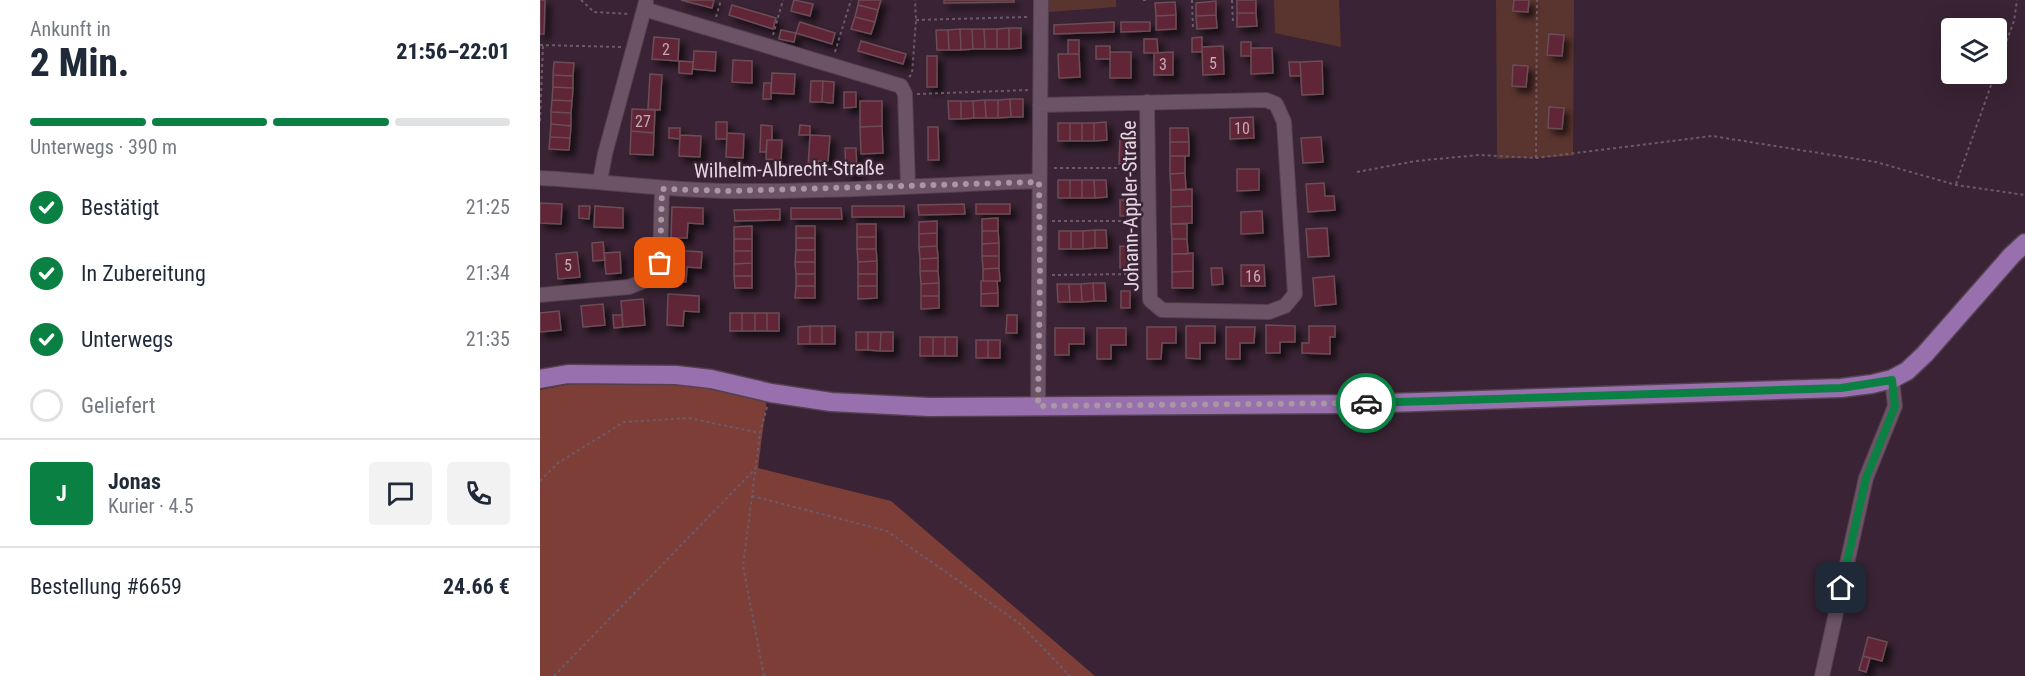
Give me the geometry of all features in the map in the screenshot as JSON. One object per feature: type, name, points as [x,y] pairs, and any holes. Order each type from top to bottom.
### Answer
[{"type":"main road","points":[[540,379],[568,374],[676,375],[711,379],[771,393],[831,402],[880,405],[1357,404],[1841,388],[1892,380],[1907,370],[1925,354],[2025,243]]},
{"type":"street","points":[[1038,406],[1041,0]]},
{"type":"street","points":[[600,181],[604,154],[644,8],[832,64],[903,90],[908,186]]},
{"type":"street","name":"Johann-Appler-Straße","points":[[1040,105],[1147,102],[1266,100],[1276,104],[1284,122],[1295,294],[1285,306],[1269,312],[1162,310],[1150,300],[1147,102]]},
{"type":"street","name":"Wilhelm-Albrecht-Straße","points":[[540,178],[600,181],[662,189],[728,191],[908,186],[1039,175]]},
{"type":"street","points":[[540,295],[630,287],[647,280],[660,263],[662,189]]},
{"type":"street","points":[[1821,676],[1866,478],[1895,406],[1892,380]]},
{"type":"path","points":[[581,0],[594,12],[644,8]]},
{"type":"path","points":[[713,29],[720,0]]},
{"type":"path","points":[[769,46],[783,0]]},
{"type":"path","points":[[832,64],[851,0]]},
{"type":"path","points":[[915,0],[916,20],[912,74],[903,90],[1040,90]]},
{"type":"path","points":[[1143,0],[1148,0]]},
{"type":"path","points":[[1192,0],[1193,30]]},
{"type":"path","points":[[1232,0],[1233,23]]},
{"type":"path","points":[[1536,158],[1537,0]]},
{"type":"path","points":[[2007,38],[2017,0]]},
{"type":"path","points":[[916,20],[1041,17]]},
{"type":"path","points":[[540,120],[541,45],[633,47]]},
{"type":"path","points":[[1956,185],[1991,84]]},
{"type":"path","points":[[1357,172],[1416,161],[1479,155],[1536,158],[1712,136],[1876,162],[1956,185],[2025,195]]},
{"type":"path","points":[[1039,175],[1149,168]]},
{"type":"path","points":[[1040,221],[1150,221]]},
{"type":"path","points":[[1040,275],[1150,273]]},
{"type":"path","points":[[764,676],[743,566],[760,433],[771,393]]},
{"type":"path","points":[[540,481],[558,464],[624,422],[689,418],[760,433]]},
{"type":"path","points":[[554,676],[756,468]]},
{"type":"path","points":[[752,496],[887,531],[1019,623],[1070,676]]},
{"type":"shaded area","points":[[1049,0],[1116,0],[1116,7],[1049,12]]},
{"type":"shaded area","points":[[1274,0],[1339,0],[1341,47],[1275,33]]},
{"type":"shaded area","points":[[1496,0],[1574,0],[1573,156],[1497,159]]},
{"type":"shaded area","points":[[672,380],[767,398],[758,468],[891,501],[1095,676],[540,676],[540,390],[576,383]]},
{"type":"building","points":[[540,0],[545,0],[544,34],[540,34]]},
{"type":"building","points":[[681,0],[714,0],[712,8]]},
{"type":"building","points":[[794,0],[813,4],[810,16],[791,11]]},
{"type":"building","points":[[859,0],[881,0],[878,10],[858,5]]},
{"type":"building","points":[[944,0],[1014,0],[1014,2],[944,3]]},
{"type":"building","points":[[1237,0],[1256,0],[1256,13],[1237,13]]},
{"type":"building","points":[[1514,0],[1529,0],[1528,12],[1513,11]]},
{"type":"building","points":[[1216,1],[1216,15],[1196,16],[1196,3]]},
{"type":"building","points":[[1175,2],[1176,15],[1156,16],[1155,3]]},
{"type":"building","points":[[732,5],[776,18],[773,29],[729,15]]},
{"type":"building","points":[[858,5],[878,10],[875,22],[855,17]]},
{"type":"building","points":[[1237,13],[1256,13],[1257,26],[1237,27]]},
{"type":"building","points":[[1176,15],[1176,29],[1156,30],[1156,16]]},
{"type":"building","points":[[1216,15],[1217,28],[1197,29],[1196,16]]},
{"type":"building","points":[[855,17],[875,22],[871,34],[851,29]]},
{"type":"building","points":[[800,22],[835,33],[832,44],[796,33]]},
{"type":"building","points":[[1114,22],[1114,32],[1054,34],[1054,25]]},
{"type":"building","points":[[1121,22],[1150,22],[1150,31],[1121,32]]},
{"type":"building","points":[[1009,28],[1021,28],[1021,48],[1009,49]]},
{"type":"building","points":[[1009,28],[1009,49],[997,49],[997,29]]},
{"type":"building","points":[[960,29],[961,50],[949,50],[948,30]]},
{"type":"building","points":[[960,29],[972,29],[973,49],[961,50]]},
{"type":"building","points":[[972,29],[984,29],[985,49],[973,49]]},
{"type":"building","points":[[984,29],[997,29],[997,49],[985,49]]},
{"type":"building","points":[[781,30],[796,33],[794,42],[779,39]]},
{"type":"building","points":[[936,30],[948,30],[949,50],[937,50]]},
{"type":"building","points":[[1549,34],[1564,35],[1562,56],[1547,55]]},
{"type":"building","points":[[654,37],[679,39],[678,61],[652,59]]},
{"type":"building","points":[[1202,37],[1202,52],[1192,52],[1192,38]]},
{"type":"building","points":[[1144,39],[1157,39],[1158,53],[1144,53]]},
{"type":"building","points":[[1068,40],[1079,40],[1079,54],[1068,54]]},
{"type":"building","points":[[861,41],[906,54],[903,64],[858,51]]},
{"type":"building","points":[[1241,42],[1251,42],[1251,56],[1241,56]]},
{"type":"building","points":[[1096,46],[1110,46],[1110,59],[1096,59]]},
{"type":"building","points":[[1223,46],[1224,74],[1203,75],[1202,47]]},
{"type":"building","points":[[1251,48],[1272,48],[1273,73],[1251,74]]},
{"type":"building","points":[[694,51],[716,52],[715,71],[693,69]]},
{"type":"building","points":[[1110,52],[1131,52],[1131,78],[1110,78]]},
{"type":"building","points":[[1173,52],[1173,75],[1154,75],[1154,53]]},
{"type":"building","points":[[1058,54],[1079,54],[1080,77],[1059,78]]},
{"type":"building","points":[[927,56],[937,56],[937,87],[927,87]]},
{"type":"building","points":[[733,60],[752,61],[752,83],[732,82]]},
{"type":"building","points":[[679,61],[693,62],[692,74],[679,73]]},
{"type":"building","points":[[1322,61],[1323,94],[1302,95],[1300,62]]},
{"type":"building","points":[[554,62],[574,63],[573,76],[553,75]]},
{"type":"building","points":[[1289,62],[1300,62],[1301,76],[1290,76]]},
{"type":"building","points":[[1513,65],[1528,66],[1526,87],[1512,86]]},
{"type":"building","points":[[772,73],[795,74],[794,94],[771,93]]},
{"type":"building","points":[[650,74],[662,75],[660,110],[648,109]]},
{"type":"building","points":[[553,75],[573,76],[573,88],[553,87]]},
{"type":"building","points":[[811,81],[823,81],[822,102],[810,102]]},
{"type":"building","points":[[823,81],[834,82],[833,103],[822,102]]},
{"type":"building","points":[[764,83],[771,83],[771,99],[763,99]]},
{"type":"building","points":[[553,87],[573,88],[572,101],[552,100]]},
{"type":"building","points":[[844,92],[856,92],[856,107],[844,108]]},
{"type":"building","points":[[1010,99],[1011,117],[998,118],[998,100]]},
{"type":"building","points":[[1010,99],[1023,99],[1023,117],[1011,117]]},
{"type":"building","points":[[552,100],[572,101],[571,113],[551,112]]},
{"type":"building","points":[[985,100],[986,118],[974,118],[973,101]]},
{"type":"building","points":[[985,100],[998,100],[998,118],[986,118]]},
{"type":"building","points":[[860,101],[882,101],[882,126],[860,127]]},
{"type":"building","points":[[948,101],[961,101],[961,119],[949,119]]},
{"type":"building","points":[[961,101],[973,101],[974,118],[961,119]]},
{"type":"building","points":[[1549,107],[1564,108],[1562,129],[1548,128]]},
{"type":"building","points":[[632,109],[655,110],[654,133],[631,131]]},
{"type":"building","points":[[551,112],[571,113],[571,126],[551,124]]},
{"type":"building","points":[[1253,117],[1254,138],[1230,139],[1230,118]]},
{"type":"building","points":[[716,122],[727,122],[727,139],[716,139]]},
{"type":"building","points":[[1106,122],[1107,140],[1094,141],[1094,123]]},
{"type":"building","points":[[1058,123],[1070,123],[1070,141],[1058,141]]},
{"type":"building","points":[[1070,123],[1082,123],[1082,141],[1070,141]]},
{"type":"building","points":[[1082,123],[1094,123],[1094,141],[1082,141]]},
{"type":"building","points":[[551,124],[571,126],[570,138],[550,137]]},
{"type":"building","points":[[761,125],[772,126],[772,140],[767,140],[766,152],[760,152]]},
{"type":"building","points":[[800,125],[810,126],[810,135],[799,135]]},
{"type":"building","points":[[882,126],[883,153],[861,154],[860,127]]},
{"type":"building","points":[[928,127],[938,127],[939,160],[928,160]]},
{"type":"building","points":[[669,128],[680,128],[680,139],[669,138]]},
{"type":"building","points":[[1170,128],[1188,128],[1189,142],[1170,142]]},
{"type":"building","points":[[631,131],[654,133],[653,155],[630,154]]},
{"type":"building","points":[[727,133],[744,134],[743,158],[726,157]]},
{"type":"building","points":[[680,135],[701,136],[700,157],[679,156]]},
{"type":"building","points":[[810,135],[830,136],[828,161],[818,161],[818,168],[808,168]]},
{"type":"building","points":[[550,137],[570,138],[569,150],[549,149]]},
{"type":"building","points":[[1120,137],[1130,138],[1129,164],[1119,164]]},
{"type":"building","points":[[1321,137],[1323,162],[1303,163],[1301,138]]},
{"type":"building","points":[[767,140],[782,140],[781,160],[766,159]]},
{"type":"building","points":[[1170,142],[1189,142],[1189,156],[1170,156]]},
{"type":"building","points":[[845,148],[856,148],[857,174],[846,174]]},
{"type":"building","points":[[1170,156],[1185,156],[1185,173],[1170,174]]},
{"type":"building","points":[[1237,169],[1259,169],[1259,190],[1237,191]]},
{"type":"building","points":[[1185,173],[1186,190],[1171,190],[1170,174]]},
{"type":"building","points":[[1058,180],[1070,180],[1070,198],[1058,198]]},
{"type":"building","points":[[1070,180],[1082,180],[1082,198],[1070,198]]},
{"type":"building","points":[[1082,180],[1094,180],[1095,198],[1082,198]]},
{"type":"building","points":[[1094,180],[1106,180],[1107,197],[1095,198]]},
{"type":"building","points":[[1324,183],[1325,196],[1334,196],[1335,210],[1308,212],[1306,184]]},
{"type":"building","points":[[1192,189],[1192,206],[1171,207],[1171,190]]},
{"type":"building","points":[[1120,200],[1130,200],[1130,216],[1120,216]]},
{"type":"building","points":[[540,203],[562,204],[561,224],[540,223]]},
{"type":"building","points":[[964,204],[965,214],[919,215],[918,205]]},
{"type":"building","points":[[976,204],[1010,204],[1010,214],[976,214]]},
{"type":"building","points":[[579,206],[590,206],[589,219],[579,218]]},
{"type":"building","points":[[595,206],[623,208],[623,228],[594,227]]},
{"type":"building","points":[[852,206],[904,206],[904,217],[852,217]]},
{"type":"building","points":[[1192,206],[1192,223],[1171,224],[1171,207]]},
{"type":"building","points":[[672,207],[703,208],[703,224],[688,223],[687,238],[671,238]]},
{"type":"building","points":[[791,208],[841,208],[842,219],[791,219]]},
{"type":"building","points":[[780,209],[780,220],[735,221],[734,210]]},
{"type":"building","points":[[1262,211],[1263,233],[1241,234],[1241,212]]},
{"type":"building","points":[[998,218],[998,231],[982,231],[982,219]]},
{"type":"building","points":[[937,221],[937,233],[919,234],[919,222]]},
{"type":"building","points":[[857,224],[876,224],[876,237],[857,237]]},
{"type":"building","points":[[1171,224],[1187,224],[1187,239],[1172,239]]},
{"type":"building","points":[[752,226],[752,239],[734,239],[734,227]]},
{"type":"building","points":[[796,226],[815,226],[815,238],[796,238]]},
{"type":"building","points":[[1327,228],[1329,256],[1308,257],[1306,229]]},
{"type":"building","points":[[1095,230],[1095,248],[1083,249],[1083,231]]},
{"type":"building","points":[[1095,230],[1106,230],[1107,248],[1095,248]]},
{"type":"building","points":[[982,231],[998,231],[999,243],[982,244]]},
{"type":"building","points":[[1059,231],[1071,231],[1071,249],[1059,249]]},
{"type":"building","points":[[1071,231],[1083,231],[1083,249],[1071,249]]},
{"type":"building","points":[[937,233],[937,246],[919,247],[919,234]]},
{"type":"building","points":[[857,237],[876,237],[876,249],[857,249]]},
{"type":"building","points":[[796,238],[815,238],[815,250],[796,250]]},
{"type":"building","points":[[734,239],[752,239],[752,251],[734,251]]},
{"type":"building","points":[[1172,239],[1187,239],[1188,254],[1172,254]]},
{"type":"building","points":[[603,242],[605,260],[593,261],[592,243]]},
{"type":"building","points":[[999,243],[999,256],[982,256],[982,244]]},
{"type":"building","points":[[937,246],[938,258],[920,259],[919,247]]},
{"type":"building","points":[[1120,246],[1130,247],[1130,268],[1120,268]]},
{"type":"building","points":[[857,249],[876,249],[877,261],[858,262]]},
{"type":"building","points":[[671,250],[702,252],[701,268],[687,267],[686,282],[669,281]]},
{"type":"building","points":[[796,250],[815,250],[815,262],[795,262]]},
{"type":"building","points":[[734,251],[752,251],[752,263],[734,264]]},
{"type":"building","points":[[577,252],[580,277],[558,279],[556,254]]},
{"type":"building","points":[[620,252],[621,273],[606,274],[604,253]]},
{"type":"building","points":[[1193,253],[1193,271],[1172,272],[1172,254]]},
{"type":"building","points":[[982,256],[999,256],[999,268],[983,269]]},
{"type":"building","points":[[938,258],[938,271],[920,271],[920,259]]},
{"type":"building","points":[[877,261],[877,274],[858,274],[858,262]]},
{"type":"building","points":[[795,262],[815,262],[815,274],[796,274]]},
{"type":"building","points":[[752,263],[752,276],[734,276],[734,264]]},
{"type":"building","points":[[1241,265],[1264,265],[1265,286],[1241,286]]},
{"type":"building","points":[[999,268],[1000,281],[983,281],[983,269]]},
{"type":"building","points":[[1211,268],[1222,268],[1223,284],[1212,285]]},
{"type":"building","points":[[920,271],[938,271],[939,283],[921,284]]},
{"type":"building","points":[[1193,271],[1193,288],[1172,288],[1172,272]]},
{"type":"building","points":[[796,274],[815,274],[815,286],[796,286]]},
{"type":"building","points":[[858,274],[877,274],[877,286],[858,286]]},
{"type":"building","points":[[734,276],[752,276],[752,288],[735,288]]},
{"type":"building","points":[[1334,276],[1336,304],[1315,306],[1313,278]]},
{"type":"building","points":[[981,281],[997,281],[998,293],[981,294]]},
{"type":"building","points":[[939,283],[939,296],[921,296],[921,284]]},
{"type":"building","points":[[1093,283],[1105,283],[1106,301],[1094,301]]},
{"type":"building","points":[[1093,283],[1094,301],[1082,302],[1081,284]]},
{"type":"building","points":[[1057,284],[1069,284],[1070,302],[1058,302]]},
{"type":"building","points":[[1069,284],[1081,284],[1082,302],[1070,302]]},
{"type":"building","points":[[796,286],[815,286],[815,298],[795,298]]},
{"type":"building","points":[[858,286],[877,286],[877,298],[858,299]]},
{"type":"building","points":[[1121,291],[1130,291],[1130,308],[1121,308]]},
{"type":"building","points":[[998,293],[998,306],[981,306],[981,294]]},
{"type":"building","points":[[668,294],[699,296],[699,312],[684,311],[683,326],[667,325]]},
{"type":"building","points":[[921,296],[939,296],[939,308],[921,309]]},
{"type":"building","points":[[643,299],[645,325],[623,327],[621,301]]},
{"type":"building","points":[[603,304],[605,325],[583,327],[581,306]]},
{"type":"building","points":[[559,311],[561,330],[540,332],[540,313]]},
{"type":"building","points":[[730,313],[742,313],[742,331],[730,331]]},
{"type":"building","points":[[742,313],[755,313],[755,331],[742,331]]},
{"type":"building","points":[[755,313],[767,313],[767,331],[755,331]]},
{"type":"building","points":[[767,313],[779,313],[779,331],[767,331]]},
{"type":"building","points":[[613,315],[622,315],[623,327],[614,328]]},
{"type":"building","points":[[1007,315],[1017,315],[1017,333],[1006,333]]},
{"type":"building","points":[[1266,325],[1295,326],[1295,342],[1280,342],[1280,353],[1266,353]]},
{"type":"building","points":[[810,326],[810,344],[798,344],[798,327]]},
{"type":"building","points":[[810,326],[822,326],[822,344],[810,344]]},
{"type":"building","points":[[822,326],[835,326],[835,344],[822,344]]},
{"type":"building","points":[[1186,326],[1215,326],[1215,343],[1200,343],[1200,359],[1186,358]]},
{"type":"building","points":[[1309,326],[1335,326],[1335,337],[1330,337],[1330,354],[1302,353],[1302,343],[1309,343]]},
{"type":"building","points":[[1147,327],[1176,327],[1176,343],[1162,343],[1161,359],[1147,359]]},
{"type":"building","points":[[1226,327],[1255,327],[1254,343],[1240,343],[1240,359],[1226,359]]},
{"type":"building","points":[[1055,328],[1084,328],[1084,344],[1069,344],[1069,355],[1055,355]]},
{"type":"building","points":[[1097,328],[1126,328],[1126,345],[1111,345],[1111,359],[1097,359]]},
{"type":"building","points":[[856,332],[868,332],[868,350],[856,350]]},
{"type":"building","points":[[868,332],[881,332],[880,351],[868,350]]},
{"type":"building","points":[[881,332],[893,332],[893,351],[880,351]]},
{"type":"building","points":[[920,337],[933,337],[933,356],[920,356]]},
{"type":"building","points":[[933,337],[945,337],[945,356],[933,356]]},
{"type":"building","points":[[945,337],[957,337],[957,356],[945,356]]},
{"type":"building","points":[[976,340],[988,340],[988,358],[976,358]]},
{"type":"building","points":[[988,340],[1000,340],[1000,358],[988,358]]},
{"type":"building","points":[[1868,637],[1887,642],[1882,661],[1863,656]]},
{"type":"building","points":[[1863,656],[1870,658],[1866,672],[1859,670]]},
{"type":"way so far","points":[[660,263],[662,189],[728,191],[1039,182],[1038,406],[1366,403]]},
{"type":"route","points":[[1366,403],[1841,388],[1892,380],[1895,406],[1866,478],[1841,588]]}]
